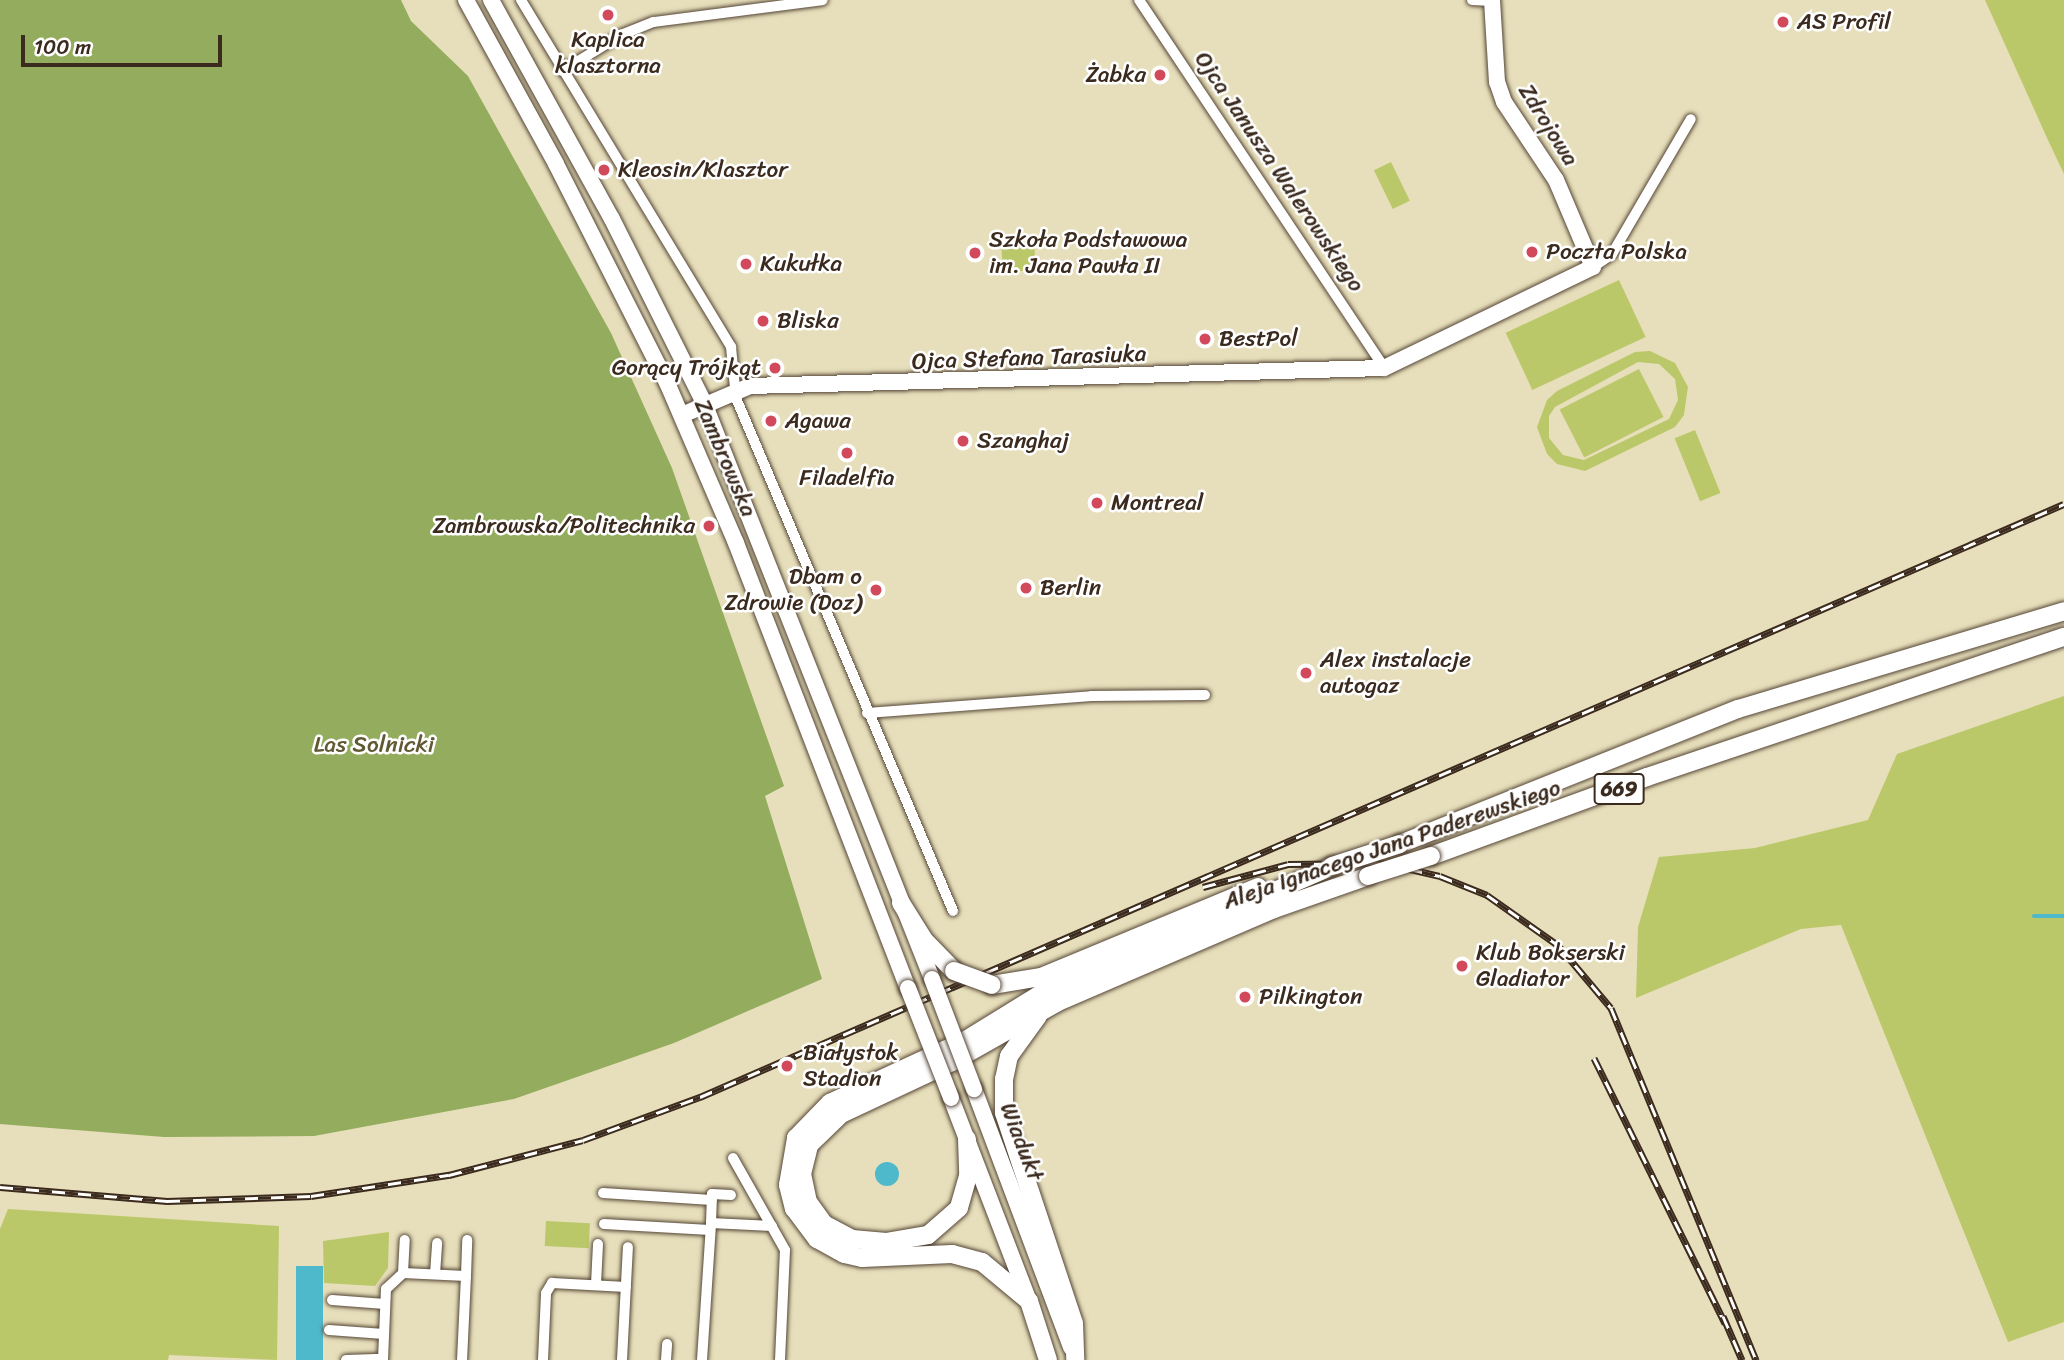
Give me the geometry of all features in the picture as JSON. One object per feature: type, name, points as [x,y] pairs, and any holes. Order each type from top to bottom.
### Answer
[{"type":"main road","name":"Zambrowska","points":[[466,0],[596,238],[682,415],[967,1139]]},
{"type":"main road","name":"Zambrowska","points":[[491,0],[612,219],[704,403],[917,943]]},
{"type":"main road","name":"Zdrojowa","points":[[1492,0],[1497,82],[1504,103],[1556,180],[1592,267]]},
{"type":"main road","points":[[1384,368],[1592,267]]},
{"type":"main road","name":"Ojca Stefana Tarasiuka","points":[[682,415],[737,388],[1384,368]]},
{"type":"main road","name":"Aleja Ignacego Jana Paderewskiego","points":[[1332,866],[1399,844],[1738,709],[2064,611]]},
{"type":"main road","name":"Aleja Ignacego Jana Paderewskiego","points":[[1058,1002],[1274,909],[1431,856],[1647,777],[2064,637]]},
{"type":"main road","points":[[901,903],[923,940],[954,971],[992,985],[1041,977],[1215,903],[1332,866]]},
{"type":"main road","points":[[1029,1301],[1003,1276],[966,1257],[862,1258],[844,1254],[817,1239],[794,1209],[788,1185],[791,1149],[805,1124],[830,1103],[966,1040],[1046,990],[1332,866]]},
{"type":"main road","name":"Wiadukt","points":[[917,943],[1075,1360]]},
{"type":"main road","points":[[967,1139],[968,1176],[962,1201],[950,1221],[928,1236],[886,1242],[852,1240],[824,1224],[808,1202],[802,1164],[808,1145],[829,1122],[952,1062],[1058,1002]]},
{"type":"main road","points":[[1058,1002],[1016,1043],[1005,1070],[1003,1100],[1074,1323],[1075,1360]]},
{"type":"main road","points":[[967,1139],[1029,1301],[1048,1360]]},
{"type":"street","name":"Zambrowska","points":[[521,0],[666,245],[712,311],[731,347],[736,398],[953,911]]},
{"type":"street","points":[[562,71],[621,35],[654,22],[823,0]]},
{"type":"street","name":"Ojca Janusza Walerowskiego","points":[[1140,0],[1384,368]]},
{"type":"street","points":[[1472,0],[1492,0]]},
{"type":"street","points":[[1592,267],[1612,254],[1691,119]]},
{"type":"street","points":[[867,713],[1091,696],[1205,695]]},
{"type":"street","points":[[733,1158],[772,1226],[785,1255],[780,1360]]},
{"type":"street","points":[[603,1193],[712,1200]]},
{"type":"street","points":[[702,1360],[712,1194],[731,1195]]},
{"type":"street","points":[[604,1224],[772,1226]]},
{"type":"street","points":[[403,1273],[405,1240]]},
{"type":"street","points":[[462,1360],[467,1240]]},
{"type":"street","points":[[435,1275],[437,1243]]},
{"type":"street","points":[[596,1284],[598,1244]]},
{"type":"street","points":[[622,1360],[628,1247]]},
{"type":"street","points":[[346,1360],[383,1360],[385,1304],[390,1281],[403,1273],[466,1276]]},
{"type":"street","points":[[543,1360],[548,1287],[557,1281],[626,1287]]},
{"type":"street","points":[[332,1300],[385,1304]]},
{"type":"street","points":[[328,1330],[384,1334]]},
{"type":"street","points":[[666,1360],[667,1343]]},
{"type":"green space","name":"Las Solnicki","points":[[0,0],[401,0],[411,21],[468,76],[611,333],[672,468],[784,786],[765,796],[822,979],[674,1043],[514,1099],[314,1136],[164,1137],[0,1124]]},
{"type":"green space","points":[[1985,0],[2064,0],[2064,174],[2047,138]]},
{"type":"green space","points":[[1391,162],[1410,201],[1393,209],[1374,170]]},
{"type":"green space","points":[[1034,241],[1036,270],[1003,272],[1001,243]]},
{"type":"green space","points":[[1619,280],[1646,337],[1532,390],[1506,333]]},
{"type":"green space","points":[[1650,351],[1675,363],[1688,387],[1684,415],[1675,427],[1585,471],[1557,464],[1547,454],[1537,427],[1547,400],[1557,391],[1635,352]],"holes":[[[1638,362],[1659,364],[1675,379],[1678,400],[1669,419],[1584,460],[1563,455],[1549,438],[1549,416],[1555,407]]]},
{"type":"green space","points":[[1639,369],[1664,417],[1584,458],[1560,409]]},
{"type":"green space","points":[[1695,430],[1720,493],[1700,501],[1675,438]]},
{"type":"green space","points":[[2064,696],[2064,1322],[2008,1342],[1841,925],[1801,929],[1636,998],[1638,927],[1659,857],[1755,848],[1868,820],[1897,754]]},
{"type":"green space","points":[[8,1209],[279,1226],[277,1360],[169,1355],[168,1360],[0,1360],[0,1229]]},
{"type":"green space","points":[[546,1221],[590,1223],[589,1248],[545,1246]]},
{"type":"green space","points":[[389,1232],[388,1268],[375,1286],[324,1283],[323,1241]]},
{"type":"water","points":[[887,1162],[895,1166],[899,1174],[895,1182],[887,1186],[879,1182],[875,1174],[879,1166]]},
{"type":"water","points":[[296,1266],[323,1266],[323,1360],[296,1360]]},
{"type":"waterway","points":[[2034,916],[2064,916]]},
{"type":"railway","points":[[0,1187],[167,1201],[311,1196],[449,1175],[583,1140],[700,1097],[2064,504]]},
{"type":"railway","points":[[1203,887],[1288,864],[1384,863],[1440,876],[1487,895],[1558,945],[1611,1008],[1756,1360]]},
{"type":"railway","points":[[1594,1058],[1725,1323]]},
{"type":"railway","points":[[1723,1316],[1742,1360]]},
{"type":"place","name":"Kaplica klasztorna","points":[[608,15]]},
{"type":"place","name":"AS Profil","points":[[1783,22]]},
{"type":"place","name":"Żabka","points":[[1160,75]]},
{"type":"place","name":"Kleosin/Klasztor","points":[[604,170]]},
{"type":"place","name":"Poczta Polska","points":[[1532,252]]},
{"type":"place","name":"Szkoła Podstawowa im. Jana Pawła II","points":[[975,253]]},
{"type":"place","name":"Kukułka","points":[[746,264]]},
{"type":"place","name":"Bliska","points":[[763,321]]},
{"type":"place","name":"BestPol","points":[[1205,339]]},
{"type":"place","name":"Gorący Trójkąt","points":[[775,368]]},
{"type":"place","name":"Agawa","points":[[771,421]]},
{"type":"place","name":"Szanghaj","points":[[963,441]]},
{"type":"place","name":"Filadelfia","points":[[847,453]]},
{"type":"place","name":"Montreal","points":[[1097,503]]},
{"type":"place","name":"Zambrowska/Politechnika","points":[[709,526]]},
{"type":"place","name":"Berlin","points":[[1026,588]]},
{"type":"place","name":"Dbam o Zdrowie (Doz)","points":[[876,590]]},
{"type":"place","name":"Alex instalacje autogaz","points":[[1306,673]]},
{"type":"place","name":"Klub Bokserski Gladiator","points":[[1462,966]]},
{"type":"place","name":"Pilkington","points":[[1245,997]]},
{"type":"place","name":"Białystok Stadion","points":[[787,1066]]}]
